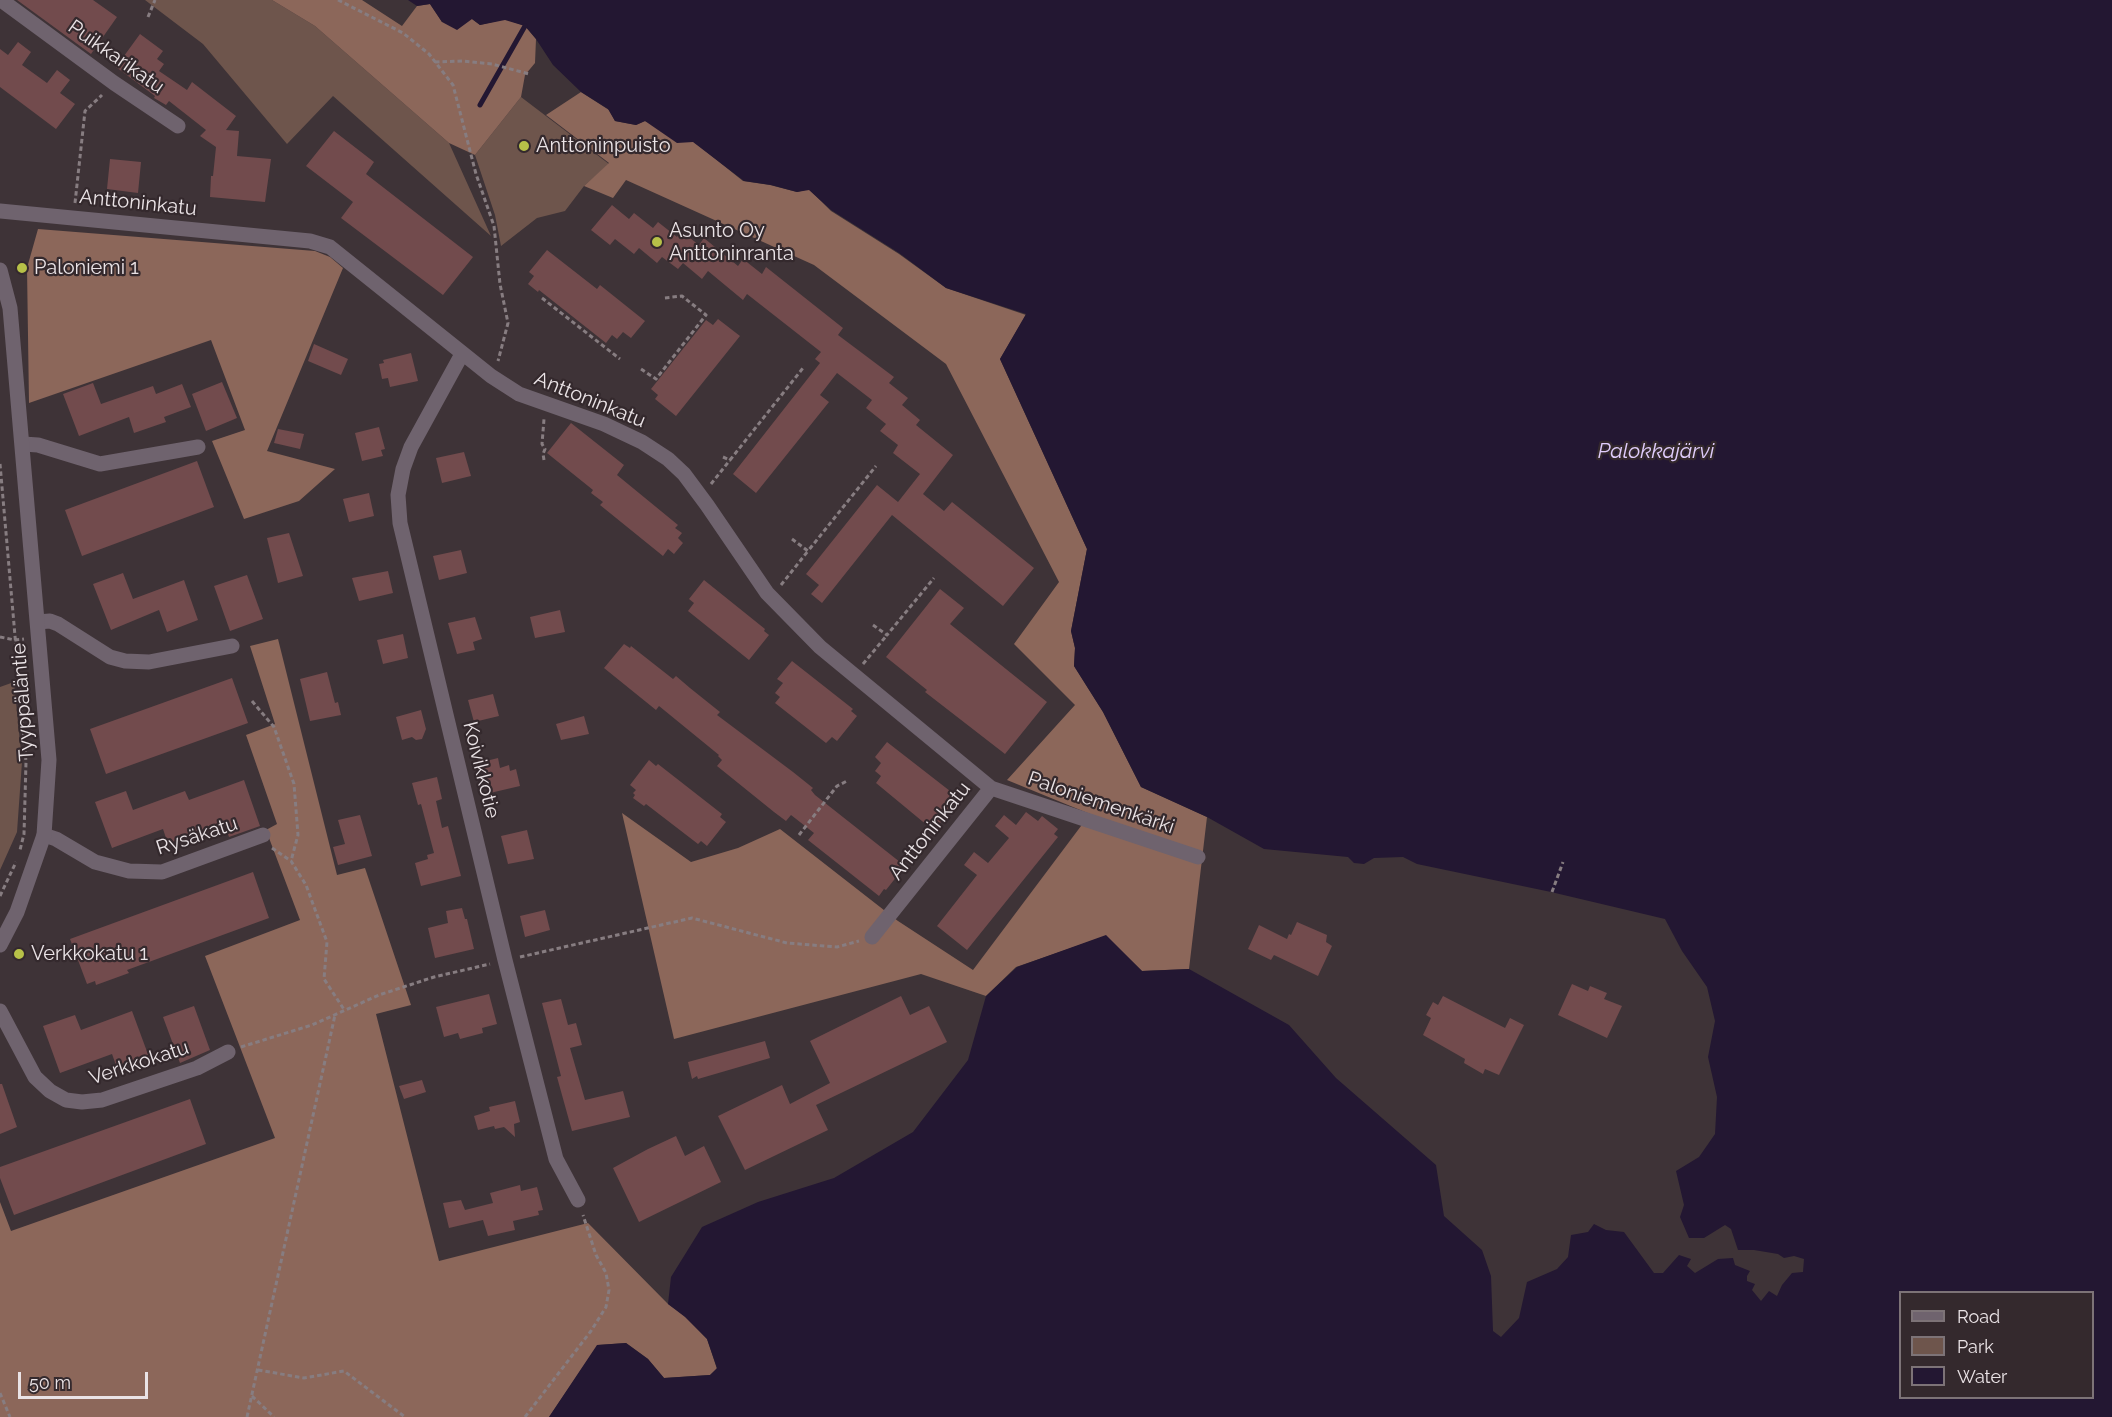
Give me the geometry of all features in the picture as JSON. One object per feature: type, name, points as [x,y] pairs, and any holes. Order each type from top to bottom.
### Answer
[{"type":"street","name":"Puikkarikatu","points":[[1,0],[114,83],[178,126]]},
{"type":"street","name":"Anttoninkatu","points":[[0,211],[310,241],[330,247],[462,354],[519,394],[604,423],[642,442],[668,459],[684,474],[707,505],[767,593],[820,647],[991,788],[872,937]]},
{"type":"street","name":"Tyyppäläntie","points":[[0,270],[10,308],[50,760],[44,835],[17,912],[0,945]]},
{"type":"street","name":"Koivikkotie","points":[[462,354],[411,447],[403,469],[398,495],[400,523],[505,960],[556,1160],[578,1200]]},
{"type":"street","points":[[23,444],[38,445],[100,464],[198,447]]},
{"type":"street","points":[[38,622],[50,621],[58,624],[110,657],[125,661],[149,662],[232,646]]},
{"type":"street","name":"Paloniemenkärki","points":[[991,788],[1198,857]]},
{"type":"street","name":"Rysäkatu","points":[[44,835],[56,839],[95,862],[129,871],[162,872],[260,837]]},
{"type":"street","name":"Verkkokatu","points":[[0,1011],[35,1077],[50,1091],[66,1100],[82,1102],[102,1100],[196,1068],[228,1052]]},
{"type":"path","points":[[148,17],[155,0]]},
{"type":"path","points":[[338,0],[403,33],[429,54],[453,85],[476,174],[494,226],[500,284],[508,323],[497,364]]},
{"type":"path","points":[[435,62],[462,61],[492,64],[529,74]]},
{"type":"path","points":[[75,205],[85,111],[114,83]]},
{"type":"path","points":[[641,369],[656,379],[706,315],[682,296],[664,298]]},
{"type":"path","points":[[542,298],[620,359]]},
{"type":"path","points":[[707,489],[803,368]]},
{"type":"path","points":[[543,460],[544,412]]},
{"type":"path","points":[[723,457],[730,460]]},
{"type":"path","points":[[0,464],[26,762],[24,834],[19,856],[0,896]]},
{"type":"path","points":[[777,590],[876,466]]},
{"type":"path","points":[[792,539],[808,551]]},
{"type":"path","points":[[860,668],[934,578]]},
{"type":"path","points":[[873,625],[887,635]]},
{"type":"path","points":[[0,637],[15,640]]},
{"type":"path","points":[[252,701],[274,727],[294,784],[298,835],[291,861]]},
{"type":"path","points":[[798,835],[837,786],[847,781]]},
{"type":"path","points":[[260,837],[291,861],[306,885],[327,942],[324,979],[345,1011]]},
{"type":"path","points":[[1551,892],[1563,862]]},
{"type":"path","points":[[228,1052],[312,1025],[379,995],[434,977],[692,918],[787,942],[837,947],[872,937]]},
{"type":"path","points":[[247,1417],[335,1015]]},
{"type":"path","points":[[525,1417],[591,1331],[606,1307],[609,1290],[606,1273],[596,1255],[578,1200]]},
{"type":"path","points":[[258,1370],[304,1378],[344,1371],[405,1417]]},
{"type":"path","points":[[0,1393],[10,1417]]},
{"type":"path","points":[[252,1396],[274,1417]]},
{"type":"green space","points":[[145,0],[272,0],[315,26],[449,143],[491,236],[333,96],[287,144],[203,44]]},
{"type":"green space","points":[[521,97],[609,164],[584,186],[565,211],[537,218],[501,246],[495,215],[475,155]]},
{"type":"green space","points":[[14,682],[22,762],[17,832],[0,870],[0,687]]},
{"type":"shaded area","points":[[272,0],[362,0],[402,26],[417,6],[430,4],[442,22],[472,19],[480,25],[505,19],[525,26],[536,39],[535,63],[525,75],[521,97],[475,155],[449,143],[315,26]]},
{"type":"shaded area","points":[[581,92],[609,110],[615,121],[636,125],[645,121],[693,141],[743,181],[797,192],[809,189],[831,211],[899,254],[946,288],[1026,315],[1000,359],[1087,549],[1071,631],[1075,648],[1074,666],[1103,712],[1141,787],[1207,817],[1189,969],[1142,971],[1106,936],[1016,967],[986,996],[921,974],[674,1039],[622,813],[691,862],[738,848],[780,829],[898,921],[973,970],[1090,814],[1007,780],[1075,705],[1014,644],[1059,582],[946,364],[814,265],[626,180],[613,198],[584,186],[609,163],[546,115]]},
{"type":"shaded area","points":[[38,229],[315,251],[330,257],[343,268],[267,451],[335,469],[299,501],[244,519],[212,441],[245,430],[211,340],[29,403],[27,268]]},
{"type":"shaded area","points":[[278,639],[337,875],[365,868],[411,1005],[376,1014],[439,1261],[588,1223],[668,1304],[685,1316],[707,1339],[717,1369],[710,1375],[664,1378],[648,1359],[626,1343],[598,1345],[549,1417],[0,1417],[0,1202],[11,1231],[275,1138],[205,956],[300,920],[266,830],[277,824],[246,735],[275,724],[250,646]]},
{"type":"water","name":"Palokkajärvi","points":[[408,0],[2112,0],[2112,1417],[549,1417],[597,1345],[626,1343],[648,1359],[664,1378],[710,1375],[717,1368],[707,1339],[668,1304],[671,1277],[702,1227],[758,1202],[834,1178],[913,1132],[968,1060],[986,996],[1017,967],[1106,935],[1142,971],[1189,969],[1289,1025],[1336,1078],[1436,1165],[1444,1216],[1482,1250],[1491,1276],[1493,1331],[1501,1337],[1519,1318],[1527,1282],[1557,1269],[1568,1257],[1571,1235],[1588,1232],[1594,1224],[1606,1230],[1624,1232],[1654,1273],[1663,1273],[1679,1255],[1691,1259],[1687,1266],[1695,1273],[1718,1259],[1733,1258],[1735,1265],[1750,1271],[1747,1281],[1755,1284],[1752,1290],[1761,1301],[1769,1291],[1777,1296],[1782,1285],[1792,1273],[1803,1272],[1804,1259],[1794,1256],[1784,1258],[1778,1254],[1754,1250],[1738,1250],[1731,1229],[1725,1225],[1704,1238],[1689,1238],[1680,1217],[1684,1205],[1676,1171],[1699,1157],[1715,1134],[1717,1097],[1708,1057],[1715,1021],[1707,987],[1682,951],[1665,919],[1417,864],[1403,857],[1374,858],[1364,864],[1354,863],[1348,857],[1264,849],[1207,817],[1141,787],[1103,712],[1074,666],[1075,648],[1071,631],[1087,549],[1000,359],[1026,314],[946,288],[899,253],[831,210],[809,190],[797,192],[744,181],[693,142],[677,143],[645,121],[636,125],[615,121],[608,109],[581,92],[553,65],[525,26],[505,20],[480,25],[472,19],[457,30],[442,22],[430,4],[417,6]]},
{"type":"building","points":[[17,0],[93,0],[117,17],[91,54]]},
{"type":"building","points":[[140,34],[163,51],[157,59],[164,64],[159,71],[187,90],[192,82],[236,116],[226,130],[239,131],[237,156],[271,159],[265,202],[210,197],[216,147],[200,136],[206,130],[169,101],[166,105],[154,98],[155,96],[116,67]]},
{"type":"building","points":[[18,42],[31,52],[22,65],[47,83],[57,70],[70,80],[60,93],[75,104],[56,129],[0,87],[0,49],[8,55]]},
{"type":"building","points":[[334,131],[374,162],[366,174],[473,257],[443,295],[341,218],[353,202],[306,166]]},
{"type":"building","points":[[110,159],[141,162],[138,193],[107,189]]},
{"type":"building","points":[[612,205],[629,219],[634,213],[653,228],[658,222],[677,237],[681,231],[699,245],[704,238],[738,266],[743,259],[762,274],[766,267],[843,328],[838,335],[894,377],[889,383],[908,398],[902,405],[920,420],[916,425],[953,455],[923,494],[944,511],[952,502],[1034,568],[1003,606],[892,515],[822,603],[811,594],[819,585],[806,574],[877,485],[898,502],[920,474],[893,453],[898,445],[880,431],[886,424],[866,408],[872,400],[837,373],[820,395],[829,402],[756,493],[733,474],[820,363],[815,359],[821,352],[747,294],[743,300],[708,271],[702,279],[683,263],[678,269],[662,257],[657,263],[639,248],[634,254],[615,239],[610,245],[591,230]]},
{"type":"building","name":"Asunto Oy Anttoninranta","points":[[547,250],[597,289],[600,285],[645,321],[631,338],[623,332],[617,339],[612,335],[606,343],[539,290],[538,292],[528,284],[534,276],[529,272]]},
{"type":"building","name":"Asunto Oy Anttoninranta","points":[[718,319],[740,336],[676,416],[655,399],[658,395],[651,389],[706,320],[713,325]]},
{"type":"building","points":[[314,344],[348,359],[341,375],[308,361]]},
{"type":"building","points":[[411,353],[418,381],[390,387],[388,378],[382,379],[379,364],[384,363],[383,360]]},
{"type":"building","points":[[222,382],[237,418],[206,431],[192,394]]},
{"type":"building","points":[[93,383],[101,404],[153,386],[156,394],[182,384],[191,407],[164,417],[166,422],[134,433],[129,417],[79,436],[63,394]]},
{"type":"building","points":[[571,423],[624,465],[617,475],[678,525],[675,528],[682,533],[678,538],[683,543],[674,554],[668,549],[663,556],[600,505],[603,502],[591,493],[593,490],[547,453]]},
{"type":"building","points":[[379,427],[385,449],[381,450],[383,456],[362,461],[355,433]]},
{"type":"building","points":[[278,429],[304,434],[300,449],[274,443]]},
{"type":"building","points":[[464,452],[471,476],[442,483],[436,458]]},
{"type":"building","points":[[197,461],[214,507],[82,556],[65,510]]},
{"type":"building","points":[[369,493],[374,516],[349,522],[343,499]]},
{"type":"building","points":[[289,533],[303,576],[278,583],[267,538]]},
{"type":"building","points":[[461,550],[467,573],[439,580],[433,556]]},
{"type":"building","points":[[388,571],[393,593],[359,601],[352,578]]},
{"type":"building","points":[[123,573],[133,599],[184,580],[198,620],[167,632],[159,610],[111,630],[93,584]]},
{"type":"building","points":[[247,575],[263,619],[230,631],[214,586]]},
{"type":"building","points":[[704,580],[765,629],[764,631],[769,635],[749,660],[688,611],[694,603],[689,599]]},
{"type":"building","points":[[940,589],[964,608],[950,624],[1047,702],[1005,754],[925,692],[927,690],[886,657]]},
{"type":"building","points":[[560,610],[565,632],[535,638],[530,617]]},
{"type":"building","points":[[475,617],[482,639],[473,642],[475,650],[457,654],[448,623]]},
{"type":"building","points":[[403,634],[408,658],[383,664],[377,640]]},
{"type":"building","points":[[624,644],[630,648],[631,646],[673,679],[676,676],[720,712],[717,715],[813,788],[811,790],[815,795],[905,866],[886,890],[884,889],[879,896],[808,840],[814,833],[791,815],[786,821],[774,812],[717,766],[722,760],[719,755],[659,706],[656,710],[604,668]]},
{"type":"building","points":[[792,661],[853,709],[851,711],[857,716],[837,741],[832,737],[826,743],[775,703],[780,697],[775,693],[783,683],[777,679]]},
{"type":"building","points":[[327,672],[335,703],[338,702],[341,715],[310,721],[300,679]]},
{"type":"building","points":[[232,678],[248,723],[106,774],[90,729]]},
{"type":"building","points":[[493,694],[499,716],[474,722],[468,700]]},
{"type":"building","points":[[421,710],[426,729],[422,739],[416,740],[412,737],[402,740],[396,717]]},
{"type":"building","points":[[584,716],[589,734],[561,740],[556,724]]},
{"type":"building","points":[[887,742],[959,798],[940,823],[934,819],[928,826],[876,783],[881,776],[875,771],[881,763],[875,757]]},
{"type":"building","points":[[498,758],[500,768],[509,765],[510,771],[516,769],[520,786],[490,793],[482,762]]},
{"type":"building","points":[[649,760],[656,766],[658,764],[722,814],[720,817],[726,822],[707,846],[701,841],[698,844],[646,804],[644,806],[633,798],[636,790],[630,785]]},
{"type":"building","points":[[437,777],[442,799],[436,801],[442,828],[448,826],[461,876],[421,886],[415,863],[428,859],[427,855],[434,853],[421,804],[418,805],[412,783]]},
{"type":"building","points":[[244,780],[260,826],[229,837],[224,823],[168,844],[163,829],[112,848],[95,802],[126,791],[133,810],[185,791],[189,800]]},
{"type":"building","points":[[1026,812],[1038,821],[1042,816],[1058,829],[1054,834],[1058,837],[967,950],[937,926],[977,875],[964,865],[974,852],[988,863],[1009,838],[995,826],[1004,815],[1016,825]]},
{"type":"building","points":[[360,815],[372,856],[338,865],[333,847],[345,844],[338,820]]},
{"type":"building","points":[[527,830],[534,859],[508,864],[501,836]]},
{"type":"building","points":[[253,872],[269,918],[127,970],[129,973],[96,985],[95,981],[87,984],[70,939]]},
{"type":"building","points":[[462,908],[474,949],[435,958],[428,928],[448,923],[446,911]]},
{"type":"building","points":[[545,910],[550,930],[525,937],[520,916]]},
{"type":"building","points":[[1297,922],[1327,935],[1326,942],[1332,946],[1318,976],[1274,955],[1271,960],[1248,949],[1259,925],[1287,939]]},
{"type":"building","points":[[1572,984],[1588,991],[1590,986],[1607,993],[1604,999],[1622,1006],[1607,1038],[1558,1015]]},
{"type":"building","points":[[489,994],[497,1024],[482,1028],[483,1033],[460,1039],[458,1033],[444,1037],[436,1007]]},
{"type":"building","points":[[901,996],[910,1015],[929,1006],[947,1042],[816,1105],[828,1130],[745,1170],[718,1116],[782,1085],[790,1104],[830,1083],[810,1041]]},
{"type":"building","points":[[1443,996],[1505,1028],[1510,1018],[1524,1025],[1499,1075],[1485,1069],[1483,1074],[1464,1063],[1465,1059],[1423,1035],[1431,1018],[1426,1015],[1433,1002],[1438,1005]]},
{"type":"building","points":[[561,999],[568,1025],[576,1023],[582,1045],[570,1048],[585,1100],[623,1091],[630,1117],[572,1131],[557,1077],[561,1076],[542,1003]]},
{"type":"building","points":[[194,1006],[210,1050],[180,1063],[163,1017]]},
{"type":"building","points":[[132,1011],[149,1057],[117,1068],[112,1054],[60,1073],[43,1026],[75,1015],[81,1030]]},
{"type":"building","points":[[765,1041],[770,1058],[692,1079],[688,1062]]},
{"type":"building","points":[[422,1080],[426,1092],[404,1099],[399,1086]]},
{"type":"building","points":[[0,1084],[2,1084],[17,1127],[0,1134]]},
{"type":"building","points":[[190,1099],[206,1144],[14,1215],[0,1178],[0,1167]]},
{"type":"building","points":[[515,1101],[520,1122],[514,1124],[515,1137],[504,1127],[495,1129],[494,1126],[478,1130],[474,1116],[490,1111],[489,1107]]},
{"type":"building","points":[[676,1136],[685,1156],[704,1146],[721,1182],[639,1222],[613,1168]]},
{"type":"building","points":[[520,1185],[521,1191],[537,1187],[543,1210],[538,1211],[539,1215],[513,1221],[515,1230],[488,1236],[483,1220],[449,1228],[443,1203],[461,1200],[465,1210],[493,1203],[490,1193]]},
{"type":"waterway","points":[[480,105],[525,26]]},
{"type":"place","name":"Anttoninpuisto","points":[[524,146]]},
{"type":"place","name":"Asunto Oy Anttoninranta","points":[[657,242]]},
{"type":"place","name":"Paloniemi 1","points":[[22,268]]},
{"type":"place","name":"Verkkokatu 1","points":[[19,954]]}]
